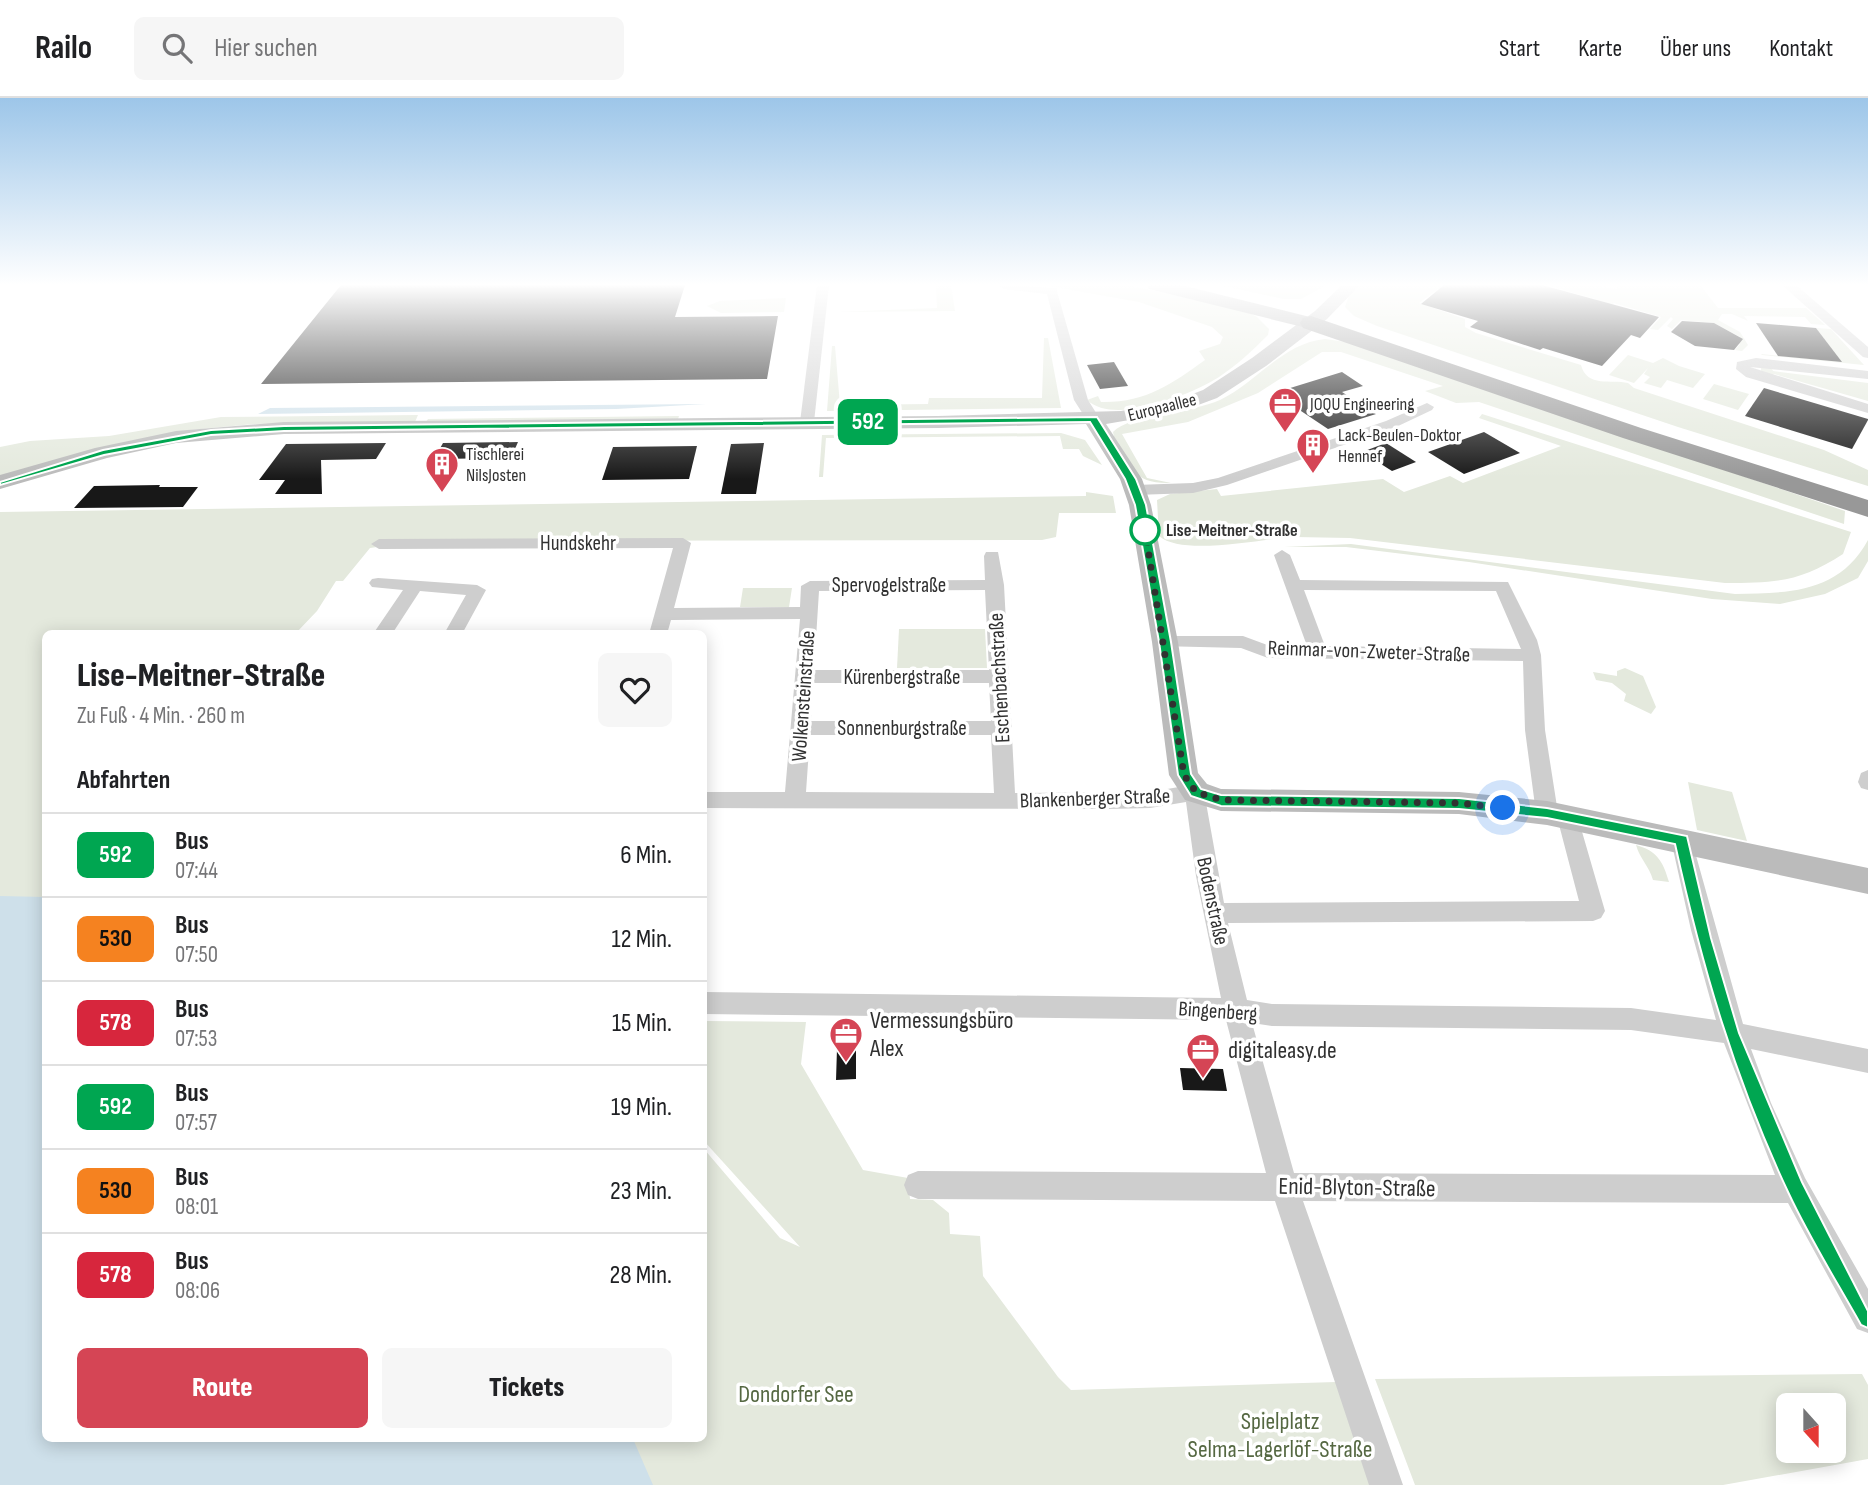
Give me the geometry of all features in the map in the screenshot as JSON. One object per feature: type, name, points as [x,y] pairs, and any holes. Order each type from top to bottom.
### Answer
[{"type":"highway","points":[[1408,350],[1632,433],[1868,509]]},
{"type":"highway","points":[[1412,350],[1868,495]]},
{"type":"main road","name":"Europaallee","points":[[0,482],[103,453],[211,432],[284,428],[1093,419],[1153,412],[1210,394],[1235,379],[1267,350]]},
{"type":"main road","points":[[1093,419],[1135,490],[1143,517],[1165,642],[1184,775],[1196,792]]},
{"type":"main road","name":"Blankenberger Straße","points":[[1196,792],[1221,800],[1459,803],[1557,815],[1868,881]]},
{"type":"street","points":[[807,422],[815,350]]},
{"type":"street","points":[[1068,350],[1081,400],[1093,419]]},
{"type":"street","points":[[1868,375],[1756,362],[1742,365],[1743,369],[1751,374],[1868,409]]},
{"type":"street","points":[[1135,490],[1193,488],[1222,482],[1391,424],[1427,407]]},
{"type":"street","name":"Hundskehr","points":[[379,544],[683,543],[660,630]]},
{"type":"street","points":[[1282,555],[1318,652]]},
{"type":"street","name":"Eschenbachstraße","points":[[992,556],[1005,801]]},
{"type":"street","points":[[378,583],[477,590],[455,630]]},
{"type":"street","points":[[385,630],[415,585]]},
{"type":"street","name":"Spervogelstraße","points":[[809,613],[810,586],[995,585]]},
{"type":"street","points":[[1215,913],[1593,912],[1557,815],[1535,730],[1532,655],[1528,640],[1502,586],[1293,585]]},
{"type":"street","name":"Wolkensteinstraße","points":[[663,614],[809,613],[795,799]]},
{"type":"street","name":"Reinmar-von-Zweter-Straße","points":[[1165,642],[1243,642],[1268,652],[1532,655]]},
{"type":"street","name":"Kürenbergstraße","points":[[805,677],[999,677]]},
{"type":"street","name":"Sonnenburgstraße","points":[[802,728],[1002,728]]},
{"type":"street","name":"Blankenberger Straße","points":[[707,800],[1150,800],[1196,792]]},
{"type":"street","name":"Bodenstraße","points":[[1196,792],[1197,826],[1235,1009],[1282,1186],[1386,1485]]},
{"type":"street","points":[[1682,840],[1703,938],[1731,1033],[1796,1189],[1868,1318]]},
{"type":"street","name":"Bingenberg","points":[[707,1003],[1119,1006],[1235,1009],[1272,1015],[1631,1019],[1731,1033],[1868,1061]]},
{"type":"street","name":"Enid-Blyton-Straße","points":[[918,1185],[1796,1189]]},
{"type":"green space","points":[[832,350],[835,350],[840,405],[928,404],[929,398],[1042,398],[1044,350],[1050,350],[1061,408],[827,411]]},
{"type":"green space","points":[[1253,350],[1226,372],[1206,384],[1153,405],[1115,410],[1100,407],[1087,400],[1098,396],[1101,402],[1131,399],[1157,390],[1205,360],[1199,351]]},
{"type":"green space","points":[[1293,350],[1373,350],[1845,511],[1844,524],[1479,402],[1456,403],[1425,391],[1443,386],[1341,352],[1322,352],[1258,393],[1188,422],[1122,434],[1147,478],[1171,483],[1148,480],[1135,472],[1113,432],[1133,421],[1220,400]]},
{"type":"green space","points":[[1448,350],[1531,350],[1581,365],[1588,377],[1594,380],[1628,383],[1634,388],[1824,450],[1868,470],[1868,486],[1678,427]]},
{"type":"green space","points":[[1832,350],[1850,350],[1864,365],[1761,354],[1841,362]]},
{"type":"green space","points":[[1628,355],[1653,363],[1663,358],[1705,374],[1693,388],[1667,380],[1661,388],[1644,383],[1650,377],[1644,374],[1648,368],[1634,383],[1609,375]]},
{"type":"green space","points":[[1761,367],[1771,367],[1773,371],[1868,383],[1868,401],[1774,374],[1771,377],[1761,372]]},
{"type":"green space","points":[[1714,384],[1749,394],[1738,410],[1703,399]]},
{"type":"green space","points":[[1482,414],[1851,532],[1843,554],[1814,570],[1787,579],[1743,583],[1350,538],[1295,537],[1204,546],[1170,542],[1159,536],[1157,500],[1170,494],[1217,489],[1221,496],[1383,479],[1404,492],[1450,476],[1463,483],[1561,446],[1479,418]]},
{"type":"green space","points":[[418,415],[415,422],[254,424],[190,430],[0,478],[0,447],[30,441],[109,436],[221,417]]},
{"type":"green space","points":[[679,416],[678,419],[426,422],[428,419]]},
{"type":"green space","points":[[1061,433],[1085,440],[1102,465],[1083,456],[1079,449],[1063,449],[1060,436],[826,438],[823,477],[819,477],[822,435]]},
{"type":"green space","points":[[1086,492],[1113,496],[1116,513],[1059,513],[1056,537],[1042,540],[383,541],[377,547],[370,548],[343,581],[336,581],[317,611],[299,630],[42,630],[42,1442],[707,1442],[707,1153],[780,1238],[800,1247],[707,1144],[707,1021],[806,1022],[801,1064],[863,1170],[908,1178],[910,1199],[933,1200],[949,1213],[950,1234],[980,1236],[983,1276],[1058,1377],[1071,1390],[1336,1382],[1370,1485],[0,1485],[0,512],[1086,496]]},
{"type":"green space","points":[[1868,540],[1868,561],[1858,578],[1825,594],[1780,604],[1712,599],[1469,562],[1346,547],[1284,547],[1351,544],[1735,594],[1775,593],[1828,580],[1843,571]]},
{"type":"green space","points":[[743,588],[792,588],[789,607],[740,607]]},
{"type":"green space","points":[[899,629],[985,629],[987,668],[897,668]]},
{"type":"green space","points":[[1625,668],[1643,676],[1656,707],[1651,714],[1624,701],[1626,694],[1612,683],[1596,680],[1593,672],[1617,676],[1617,671]]},
{"type":"green space","points":[[1688,782],[1732,792],[1747,841],[1697,830]]},
{"type":"green space","points":[[1636,845],[1649,850],[1658,858],[1669,882],[1653,880]]},
{"type":"green space","points":[[1862,1374],[1868,1385],[1868,1459],[1846,1463],[1846,1393],[1776,1393],[1776,1463],[1846,1463],[1723,1485],[1415,1485],[1375,1379]]},
{"type":"water","points":[[706,404],[616,409],[258,414],[270,408]]},
{"type":"water","points":[[0,896],[42,897],[42,1442],[634,1442],[653,1485],[0,1485]]},
{"type":"building","points":[[289,350],[772,350],[767,379],[261,384]]},
{"type":"building","points":[[1549,350],[1617,350],[1602,366]]},
{"type":"building","points":[[1774,350],[1833,350],[1842,362],[1778,356]]},
{"type":"building","points":[[1114,362],[1128,386],[1100,389],[1087,365]]},
{"type":"building","points":[[1342,372],[1363,386],[1342,392],[1376,414],[1328,429],[1274,393]]},
{"type":"building","points":[[1764,388],[1868,420],[1852,449],[1745,416]]},
{"type":"building","points":[[1484,432],[1520,453],[1464,474],[1428,452]]},
{"type":"building","points":[[518,442],[511,458],[434,459],[443,443]]},
{"type":"building","points":[[386,443],[376,459],[321,460],[322,494],[275,494],[285,480],[259,480],[286,444]]},
{"type":"building","points":[[764,443],[756,494],[721,494],[731,444]]},
{"type":"building","points":[[1386,443],[1416,462],[1392,471],[1362,452]]},
{"type":"building","points":[[697,446],[689,479],[602,480],[613,447]]},
{"type":"building","points":[[160,485],[159,487],[198,487],[183,507],[74,508],[94,486]]},
{"type":"building","name":"Vermessungsbüro Alex","points":[[837,1049],[856,1049],[856,1079],[836,1080]]},
{"type":"building","name":"digitaleasy.de","points":[[1180,1068],[1223,1069],[1227,1091],[1183,1090]]},
{"type":"bus line","name":"592","points":[[0,482],[140,444],[211,432],[284,428],[1093,419],[1130,479],[1140,505],[1165,642],[1184,775],[1196,792],[1221,800],[1459,803],[1547,813],[1682,840],[1703,938],[1731,1033],[1796,1189],[1868,1318]]},
{"type":"place","name":"JOQU Engineering","points":[[1285,434]]},
{"type":"place","name":"Lack-Beulen-Doktor Hennef","points":[[1313,475]]},
{"type":"place","name":"Tischlerei NilsJosten","points":[[442,494]]},
{"type":"place","name":"Lise-Meitner-Straße","points":[[1145,530]]},
{"type":"place","name":"Vermessungsbüro Alex","points":[[846,1064]]},
{"type":"place","name":"digitaleasy.de","points":[[1203,1080]]},
{"type":"route","points":[[1145,530],[1165,642],[1184,775],[1196,792],[1221,800],[1459,803],[1503,808]]},
{"type":"park label","name":"Dondorfer See","points":[[796,1394]]},
{"type":"park label","name":"Spielplatz Selma-Lagerlöf-Straße","points":[[1280,1435]]}]
